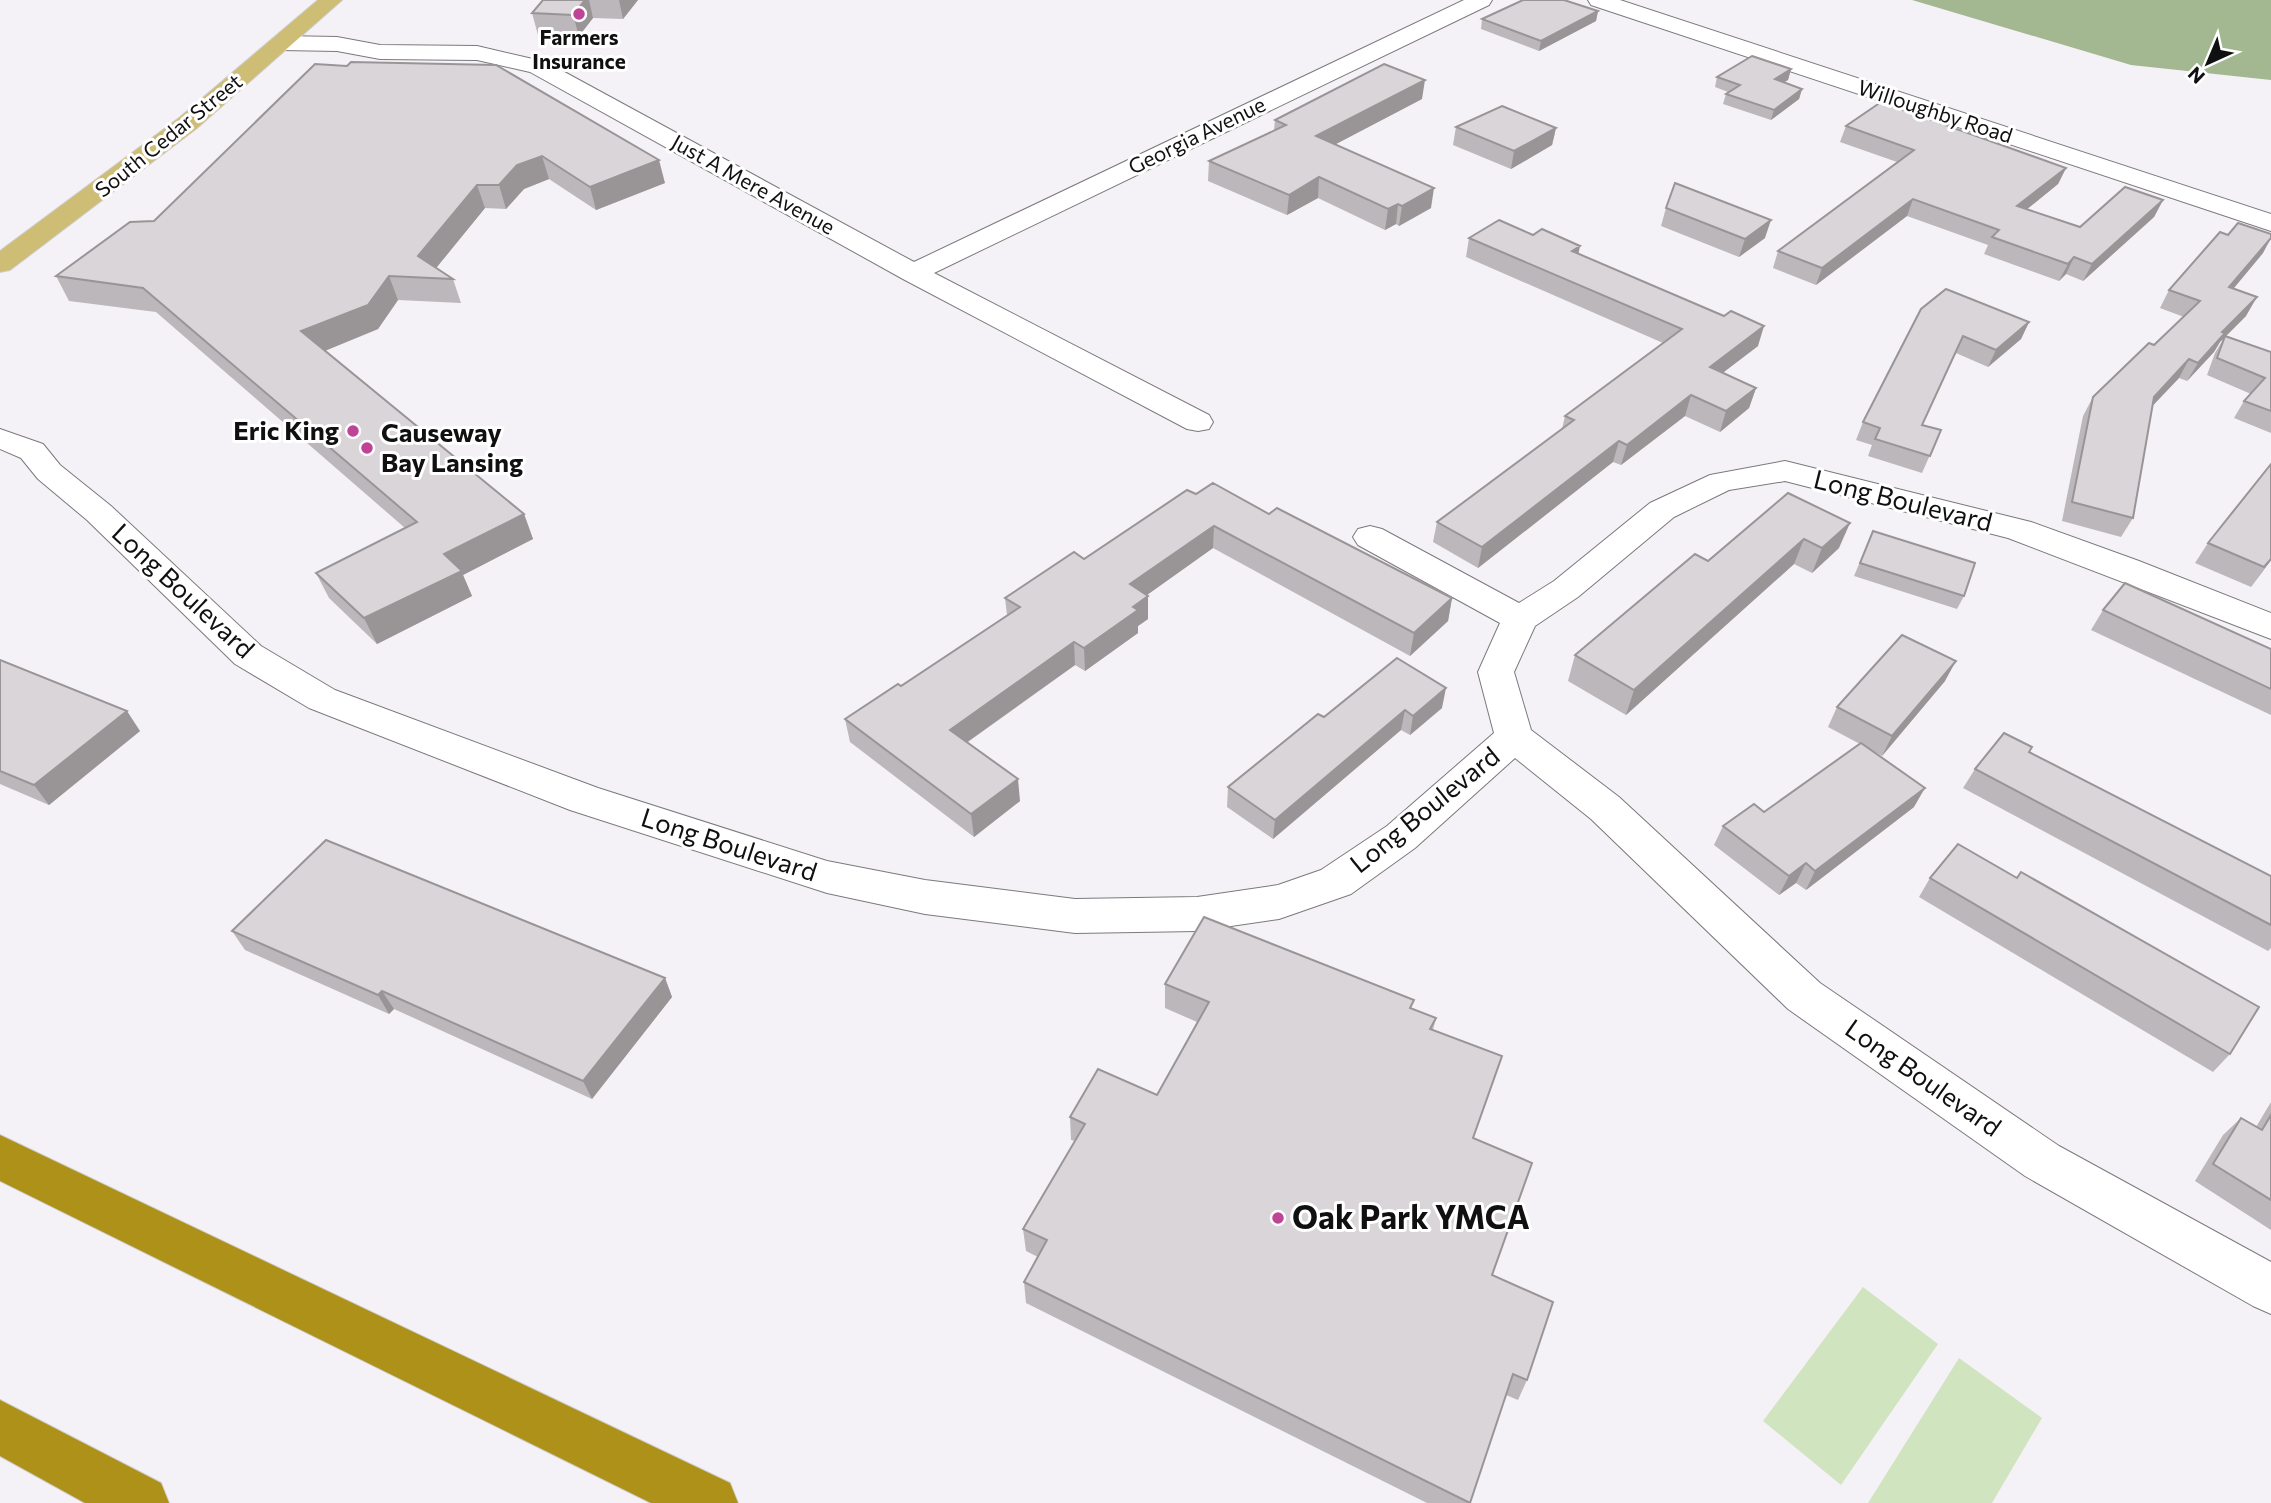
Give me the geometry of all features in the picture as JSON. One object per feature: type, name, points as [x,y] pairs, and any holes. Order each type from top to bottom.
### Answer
[{"type":"highway","points":[[0,1157],[710,1503]]},
{"type":"highway","points":[[0,1427],[141,1503]]},
{"type":"main road","name":"South Cedar Street","points":[[0,264],[188,123],[331,0]]},
{"type":"street","name":"Georgia Avenue","points":[[913,273],[1481,0]]},
{"type":"street","name":"Willoughby Road","points":[[1599,0],[2271,223]]},
{"type":"street","name":"Just A Mere Avenue","points":[[282,43],[337,44],[380,52],[477,53],[538,66],[913,273],[1198,422]]},
{"type":"street","name":"Long Boulevard","points":[[0,438],[32,451],[50,472],[99,513],[248,655],[322,699],[611,807],[827,877],[925,897],[1075,916],[1197,914],[1279,902],[1336,882],[1390,845],[1514,737]]},
{"type":"street","name":"Long Boulevard","points":[[2271,627],[2127,569],[2019,530],[1786,471],[1721,482],[1662,510],[1566,589],[1520,619],[1496,672],[1514,737],[1605,808],[1804,996],[2042,1161],[2271,1289]]},
{"type":"street","points":[[1370,537],[1520,619]]},
{"type":"green space","points":[[1912,0],[2271,0],[2271,80],[2131,65]]},
{"type":"green space","points":[[1863,1287],[1938,1344],[1841,1485],[1763,1421]]},
{"type":"green space","points":[[1959,1358],[2042,1418],[1992,1503],[1868,1503]]},
{"type":"building","points":[[543,0],[585,0],[573,15],[532,13]]},
{"type":"building","points":[[1523,0],[1564,0],[1598,11],[1541,41],[1482,19]]},
{"type":"building","points":[[1752,56],[1791,69],[1775,79],[1802,89],[1774,110],[1726,94],[1740,85],[1717,77]]},
{"type":"building","name":"Causeway Bay Lansing","points":[[351,62],[496,65],[659,160],[590,187],[542,156],[517,165],[499,185],[477,185],[418,256],[453,279],[389,276],[368,305],[301,331],[524,514],[444,554],[462,571],[364,618],[316,573],[417,522],[143,288],[56,276],[130,222],[154,221],[315,64],[347,66]]},
{"type":"building","points":[[1384,64],[1425,80],[1316,136],[1434,188],[1402,206],[1398,204],[1388,209],[1319,177],[1289,195],[1209,161],[1286,125],[1275,120]]},
{"type":"building","points":[[1881,102],[2066,168],[2017,206],[2080,227],[2125,187],[2163,200],[2092,264],[2074,257],[2068,264],[1992,237],[1999,230],[1913,199],[1822,268],[1778,251],[1914,150],[1846,126]]},
{"type":"building","points":[[1502,106],[1556,128],[1514,151],[1456,127]]},
{"type":"building","points":[[1675,183],[1771,220],[1745,239],[1666,208]]},
{"type":"building","points":[[1499,220],[1533,235],[1542,229],[1580,246],[1572,251],[1724,316],[1731,311],[1764,326],[1710,367],[1756,388],[1726,411],[1691,395],[1627,445],[1619,441],[1482,547],[1437,522],[1574,420],[1565,416],[1682,329],[1469,238]]},
{"type":"building","points":[[2238,223],[2271,234],[2271,238],[2229,287],[2257,297],[2222,332],[2225,333],[2198,363],[2189,359],[2154,397],[2133,518],[2072,502],[2093,397],[2149,343],[2154,345],[2200,301],[2169,290],[2220,232],[2228,235]]},
{"type":"building","points":[[1946,289],[2029,322],[1996,350],[1963,336],[1922,425],[1941,430],[1930,456],[1875,439],[1880,428],[1863,422],[1921,309]]},
{"type":"building","points":[[2225,336],[2271,352],[2271,411],[2244,401],[2265,378],[2217,358]]},
{"type":"building","points":[[2271,464],[2271,559],[2264,567],[2208,543]]},
{"type":"building","points":[[1213,483],[1269,514],[1277,508],[1452,598],[1414,633],[1214,526],[1130,584],[1148,596],[1133,607],[1138,610],[1084,648],[1074,642],[950,730],[1018,779],[971,814],[845,719],[898,684],[901,686],[1020,607],[1005,598],[1074,552],[1084,559],[1187,490],[1196,494]]},
{"type":"building","points":[[1788,493],[1850,523],[1822,548],[1804,539],[1634,690],[1575,655],[1695,554],[1708,561]]},
{"type":"building","points":[[1873,531],[1975,563],[1964,596],[1860,563]]},
{"type":"building","points":[[2125,583],[2271,649],[2271,689],[2103,610]]},
{"type":"building","points":[[1902,635],[1956,661],[1892,736],[1837,707]]},
{"type":"building","points":[[1397,658],[1446,688],[1413,716],[1405,710],[1275,820],[1228,787],[1318,714],[1324,717]]},
{"type":"building","points":[[0,660],[127,711],[34,785],[0,771]]},
{"type":"building","points":[[2004,733],[2032,747],[2029,752],[2271,876],[2271,925],[1975,769]]},
{"type":"building","points":[[1861,743],[1925,788],[1815,871],[1806,863],[1789,876],[1723,826],[1754,804],[1764,812]]},
{"type":"building","points":[[326,840],[665,978],[583,1081],[382,991],[378,995],[232,931]]},
{"type":"building","points":[[1958,844],[2017,878],[2021,872],[2259,1007],[2230,1054],[1930,878]]},
{"type":"building","name":"Oak Park YMCA","points":[[1204,917],[1414,1000],[1410,1008],[1436,1018],[1430,1029],[1502,1056],[1473,1138],[1532,1163],[1492,1275],[1553,1302],[1527,1380],[1513,1374],[1470,1503],[1024,1282],[1047,1240],[1023,1229],[1085,1124],[1070,1117],[1098,1069],[1157,1095],[1209,1002],[1165,984]]},
{"type":"building","points":[[2271,1115],[2271,1200],[2213,1164],[2241,1118],[2262,1130]]},
{"type":"place","name":"Farmers Insurance","points":[[579,14]]},
{"type":"place","name":"Eric King","points":[[353,431]]},
{"type":"place","name":"Causeway Bay Lansing","points":[[367,448]]},
{"type":"place","name":"Oak Park YMCA","points":[[1278,1218]]}]
